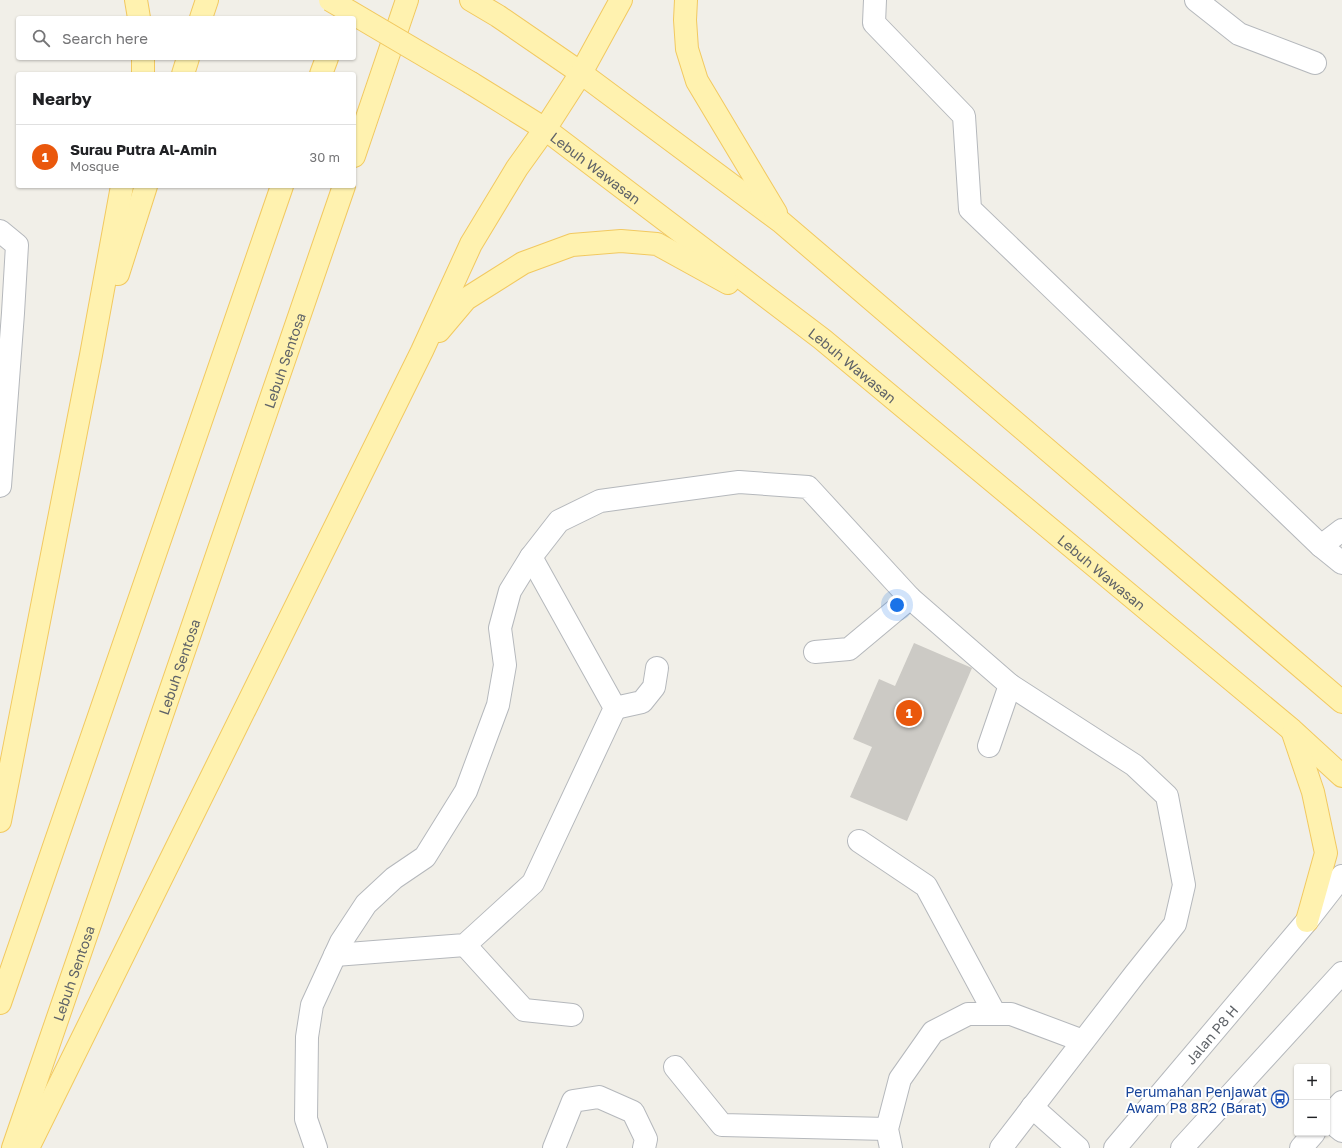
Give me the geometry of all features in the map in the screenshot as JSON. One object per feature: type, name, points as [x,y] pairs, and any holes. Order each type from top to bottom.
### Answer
[{"type":"main road","points":[[136,0],[139,16]]},
{"type":"main road","points":[[202,16],[207,0]]},
{"type":"main road","name":"Lebuh Wawasan","points":[[330,0],[471,83],[545,129],[822,339],[1292,730],[1342,776]]},
{"type":"main road","points":[[341,16],[347,0]]},
{"type":"main road","points":[[356,150],[408,0]]},
{"type":"main road","points":[[471,0],[498,16],[581,73],[781,222],[1340,699]]},
{"type":"main road","points":[[28,1148],[422,351],[471,244],[517,168],[545,129],[581,73],[621,0]]},
{"type":"main road","points":[[686,0],[685,20],[687,49],[697,81],[781,222]]},
{"type":"main road","points":[[143,60],[143,72]]},
{"type":"main road","points":[[184,72],[187,60]]},
{"type":"main road","points":[[322,72],[326,60]]},
{"type":"main road","points":[[0,821],[91,355],[122,188]]},
{"type":"main road","points":[[91,355],[145,188]]},
{"type":"main road","points":[[0,1003],[281,188]]},
{"type":"main road","name":"Lebuh Sentosa","points":[[13,1148],[343,188]]},
{"type":"main road","points":[[422,351],[466,299],[523,263],[572,245],[621,241],[657,244],[718,277],[822,339]]},
{"type":"main road","points":[[1292,730],[1313,792],[1326,853],[1307,921]]},
{"type":"street","points":[[875,0],[874,23],[964,116],[970,209],[1321,546],[1342,563]]},
{"type":"street","points":[[1196,0],[1239,34],[1315,63]]},
{"type":"street","points":[[0,231],[17,245],[0,486]]},
{"type":"street","points":[[316,1148],[306,1119],[307,1037],[312,1005],[342,942],[366,904],[394,878],[425,857],[466,791],[498,705],[505,665],[500,628],[510,591],[531,557],[559,521],[600,501],[739,482],[808,487],[910,598],[1010,685],[1134,765],[1167,796],[1184,885],[1175,924],[1032,1107],[1011,1144]]},
{"type":"street","points":[[1321,546],[1342,530]]},
{"type":"street","points":[[531,557],[615,708]]},
{"type":"street","points":[[815,652],[849,649],[910,598]]},
{"type":"street","points":[[615,708],[642,702],[654,687],[657,668]]},
{"type":"street","points":[[989,746],[1010,685]]},
{"type":"street","points":[[336,955],[465,945],[533,883],[615,708]]},
{"type":"street","points":[[859,841],[926,886],[995,1014]]},
{"type":"street","name":"Jalan P8 H","points":[[1115,1148],[1307,921],[1342,876]]},
{"type":"street","points":[[465,945],[524,1010],[572,1015]]},
{"type":"street","points":[[1182,1148],[1342,973]]},
{"type":"street","points":[[675,1067],[722,1125],[889,1139],[900,1079],[933,1032],[968,1014],[1011,1014],[1084,1041]]},
{"type":"street","points":[[554,1148],[573,1101],[599,1097],[633,1112],[646,1139],[644,1148]]},
{"type":"street","points":[[1330,1116],[1342,1102]]},
{"type":"street","points":[[1032,1107],[1078,1148]]},
{"type":"street","points":[[1330,1121],[1342,1131]]},
{"type":"street","points":[[1301,1148],[1311,1136]]},
{"type":"building","points":[[914,643],[972,668],[907,821],[850,797],[872,747],[853,739],[879,679],[895,686]]},
{"type":"place","name":"Surau Putra Al-Amin","points":[[909,713]]},
{"type":"place","name":"Perumahan Penjawat Awam P8 8R2 (Barat)","points":[[1280,1099]]}]
